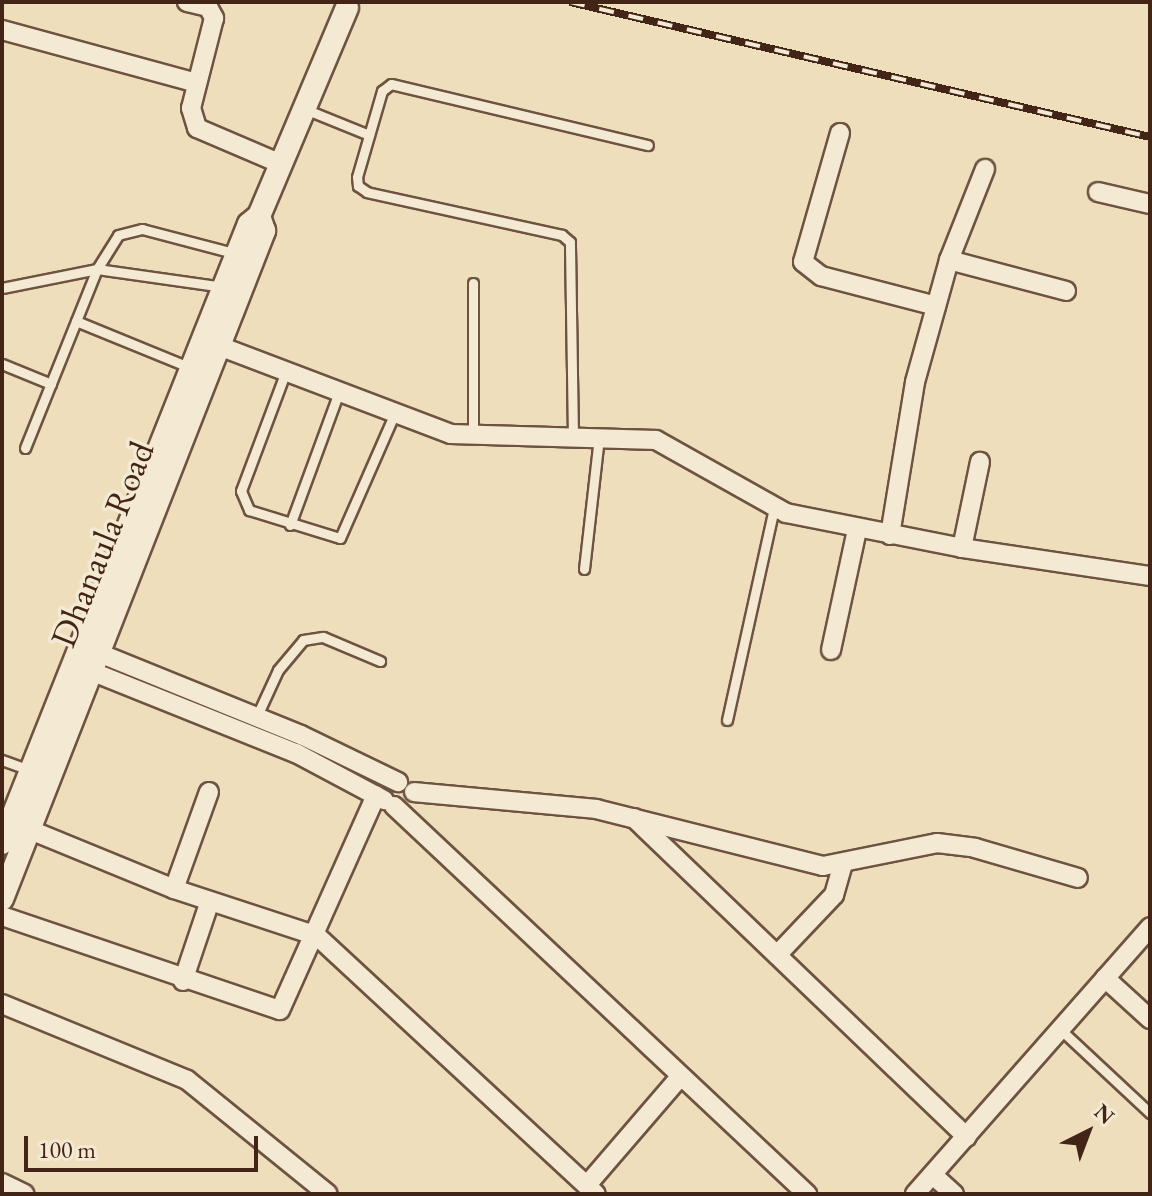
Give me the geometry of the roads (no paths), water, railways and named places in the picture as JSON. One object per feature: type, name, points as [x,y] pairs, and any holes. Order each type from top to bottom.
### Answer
[{"type":"street","points":[[187,2],[208,7],[214,18],[191,108],[197,128],[281,164]]},
{"type":"street","name":"Dhanaula Road","points":[[3,901],[84,658],[192,368],[210,342],[224,287],[249,224],[259,216],[347,8]]},
{"type":"street","points":[[2,30],[197,83]]},
{"type":"street","points":[[840,133],[803,262],[821,276],[936,306]]},
{"type":"street","points":[[890,535],[915,382],[949,260],[985,169]]},
{"type":"street","points":[[1098,192],[1150,204]]},
{"type":"street","name":"Dhanaula Road","points":[[2,843],[30,770],[84,658],[210,342],[264,231],[259,216]]},
{"type":"street","points":[[949,260],[1066,291]]},
{"type":"street","points":[[210,342],[394,415],[451,434],[656,440],[774,508],[857,530],[1150,576]]},
{"type":"street","points":[[962,548],[980,462]]},
{"type":"street","points":[[831,650],[857,530]]},
{"type":"street","points":[[84,658],[257,716],[406,787],[560,803],[634,817],[823,866],[937,843],[975,848],[1078,878]]},
{"type":"street","points":[[84,658],[387,802],[409,806],[406,787]]},
{"type":"street","points":[[174,889],[209,792]]},
{"type":"street","points":[[3,901],[183,981],[282,1009],[387,802]]},
{"type":"street","points":[[387,802],[807,1194]]},
{"type":"street","points":[[634,817],[967,1137]]},
{"type":"street","points":[[28,829],[174,889],[317,936],[592,1190],[680,1077]]},
{"type":"street","points":[[777,955],[834,895],[843,864]]},
{"type":"street","points":[[183,981],[210,901]]},
{"type":"street","points":[[915,1194],[1150,927]]},
{"type":"street","points":[[1105,978],[1150,1019]]},
{"type":"street","points":[[2,1004],[187,1080],[328,1194]]},
{"type":"street","points":[[934,1176],[954,1194]]},
{"type":"street","points":[[2,1183],[25,1194]]},
{"type":"lane","points":[[573,437],[570,242],[562,235],[362,190],[357,177],[382,91],[398,84],[648,145]]},
{"type":"lane","points":[[304,109],[369,135]]},
{"type":"lane","points":[[25,448],[108,247],[129,229],[237,254]]},
{"type":"lane","points":[[2,288],[97,269],[224,287]]},
{"type":"lane","points":[[473,283],[473,435]]},
{"type":"lane","points":[[76,321],[192,368]]},
{"type":"lane","points":[[2,364],[51,384]]},
{"type":"lane","points":[[286,371],[240,498],[249,510],[340,538],[394,415]]},
{"type":"lane","points":[[290,525],[339,392]]},
{"type":"lane","points":[[584,569],[599,437]]},
{"type":"lane","points":[[727,720],[774,508]]},
{"type":"lane","points":[[249,734],[278,670],[303,640],[323,637],[380,661]]},
{"type":"lane","points":[[2,760],[30,770]]},
{"type":"lane","points":[[1061,1030],[1150,1113]]},
{"type":"railway","points":[[570,2],[1150,137]]}]
